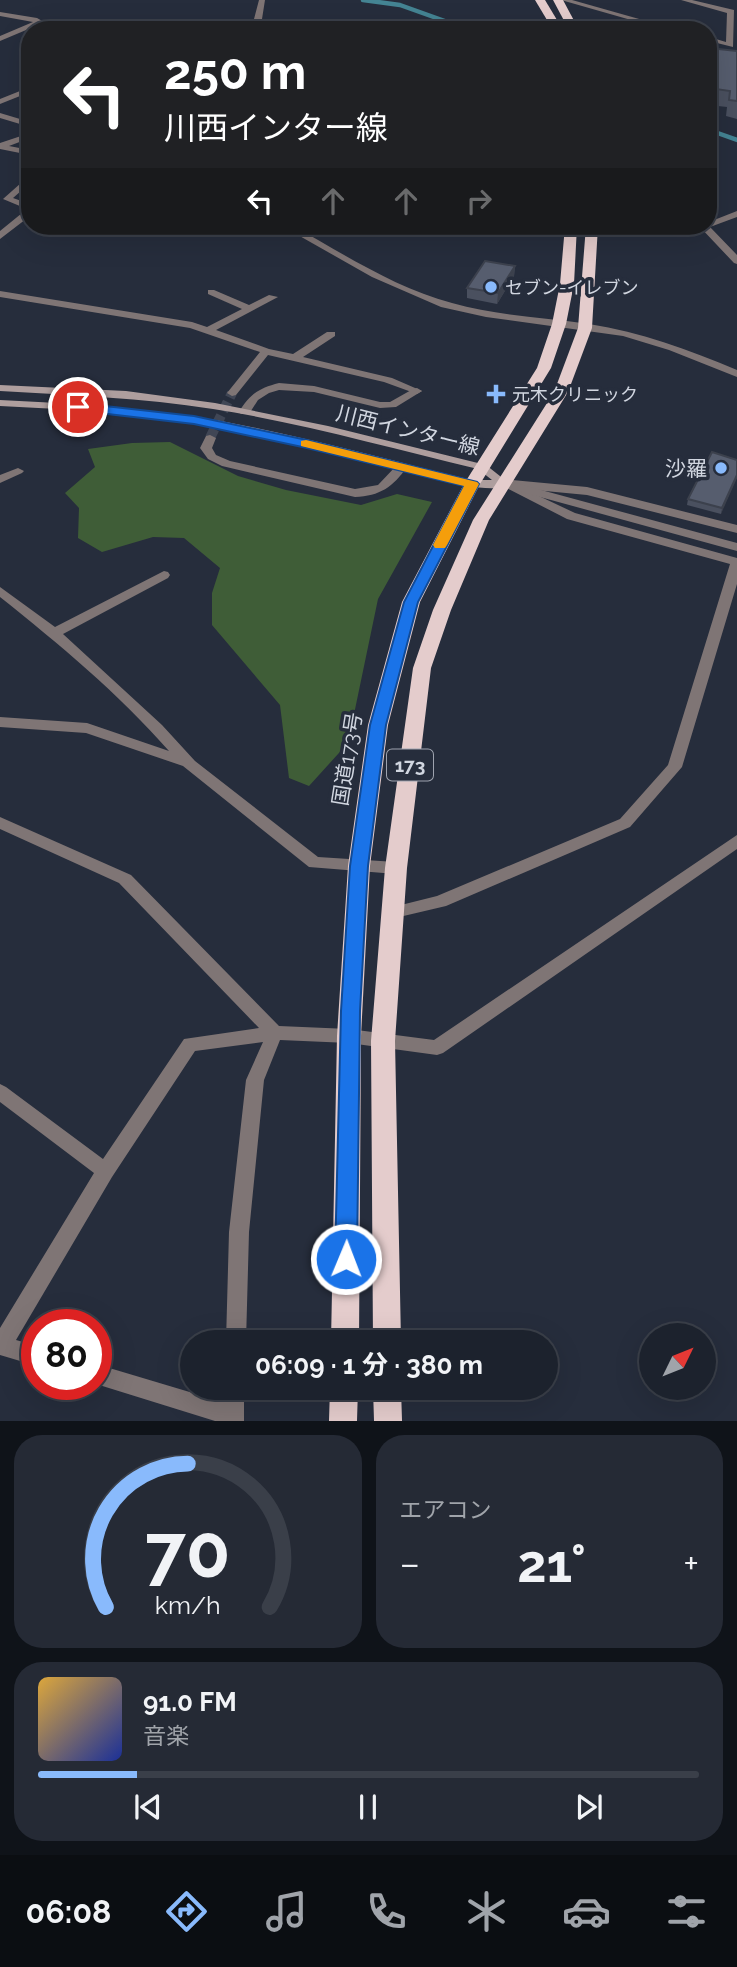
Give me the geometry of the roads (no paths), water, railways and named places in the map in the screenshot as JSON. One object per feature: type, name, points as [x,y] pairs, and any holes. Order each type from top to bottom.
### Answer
[{"type":"highway","points":[[540,0],[553,21]]},
{"type":"highway","points":[[558,0],[569,21]]},
{"type":"highway","name":"国道173号","points":[[345,1330],[349,1036],[359,866],[378,725],[411,602],[477,476],[544,368],[559,324],[567,284],[571,235]]},
{"type":"highway","name":"173","points":[[387,1330],[383,1041],[395,912],[396,868],[422,668],[442,610],[481,520],[561,392],[585,328],[591,235]]},
{"type":"highway","points":[[344,1400],[344,1421]]},
{"type":"highway","points":[[387,1400],[388,1421]]},
{"type":"main road","name":"川西インター線","points":[[0,388],[126,394],[245,412],[328,429],[504,484]]},
{"type":"main road","name":"川西インター線","points":[[0,402],[104,408],[194,420],[401,467],[477,476],[504,484]]},
{"type":"street","points":[[259,21],[262,0]]},
{"type":"street","points":[[564,0],[641,21]]},
{"type":"street","points":[[684,0],[731,12],[733,46]]},
{"type":"street","points":[[0,15],[33,21]]},
{"type":"street","points":[[0,39],[21,30]]},
{"type":"street","points":[[0,102],[21,93]]},
{"type":"street","points":[[0,115],[21,122]]},
{"type":"street","points":[[0,146],[21,138]]},
{"type":"street","points":[[0,146],[21,151]]},
{"type":"street","points":[[21,187],[7,200],[21,205]]},
{"type":"street","points":[[717,222],[737,215]]},
{"type":"street","points":[[0,236],[21,217]]},
{"type":"street","points":[[304,235],[397,286],[468,311],[604,329],[660,342],[737,374]]},
{"type":"street","points":[[714,235],[737,261]]},
{"type":"street","points":[[211,292],[250,309]]},
{"type":"street","points":[[0,294],[192,325],[267,351],[388,380],[417,391],[392,405],[380,405],[303,386],[283,386],[255,396],[245,412]]},
{"type":"street","points":[[208,330],[273,297]]},
{"type":"street","points":[[294,358],[331,334]]},
{"type":"street","points":[[232,393],[267,351]]},
{"type":"street","points":[[210,438],[206,448],[212,457],[226,464],[355,493],[372,493],[388,486],[401,467]]},
{"type":"street","points":[[0,479],[18,471]]},
{"type":"street","points":[[504,484],[587,491],[737,529]]},
{"type":"street","points":[[504,484],[737,547]]},
{"type":"street","points":[[395,912],[440,902],[625,823],[675,767],[737,563],[571,516],[504,484]]},
{"type":"street","points":[[54,633],[164,575]]},
{"type":"street","points":[[0,591],[54,633],[158,728],[189,764],[314,863],[396,868]]},
{"type":"street","points":[[0,722],[87,728],[189,764]]},
{"type":"street","points":[[0,823],[125,879],[275,1033]]},
{"type":"street","points":[[21,1351],[0,1345],[105,1171],[190,1044],[275,1033],[349,1036],[437,1048],[737,841]]},
{"type":"street","points":[[236,1330],[239,1232],[255,1080],[275,1033]]},
{"type":"street","points":[[0,1092],[105,1171]]},
{"type":"street","points":[[112,1379],[233,1418],[234,1400]]},
{"type":"waterway","points":[[363,0],[400,5],[445,21]]},
{"type":"waterway","points":[[717,133],[737,140]]},
{"type":"tunnel","points":[[210,438],[232,393]]},
{"type":"place","name":"セブン-イレブン","points":[[491,287]]},
{"type":"place","name":"元木クリニック","points":[[496,394]]},
{"type":"place","name":"沙羅","points":[[721,468]]}]
